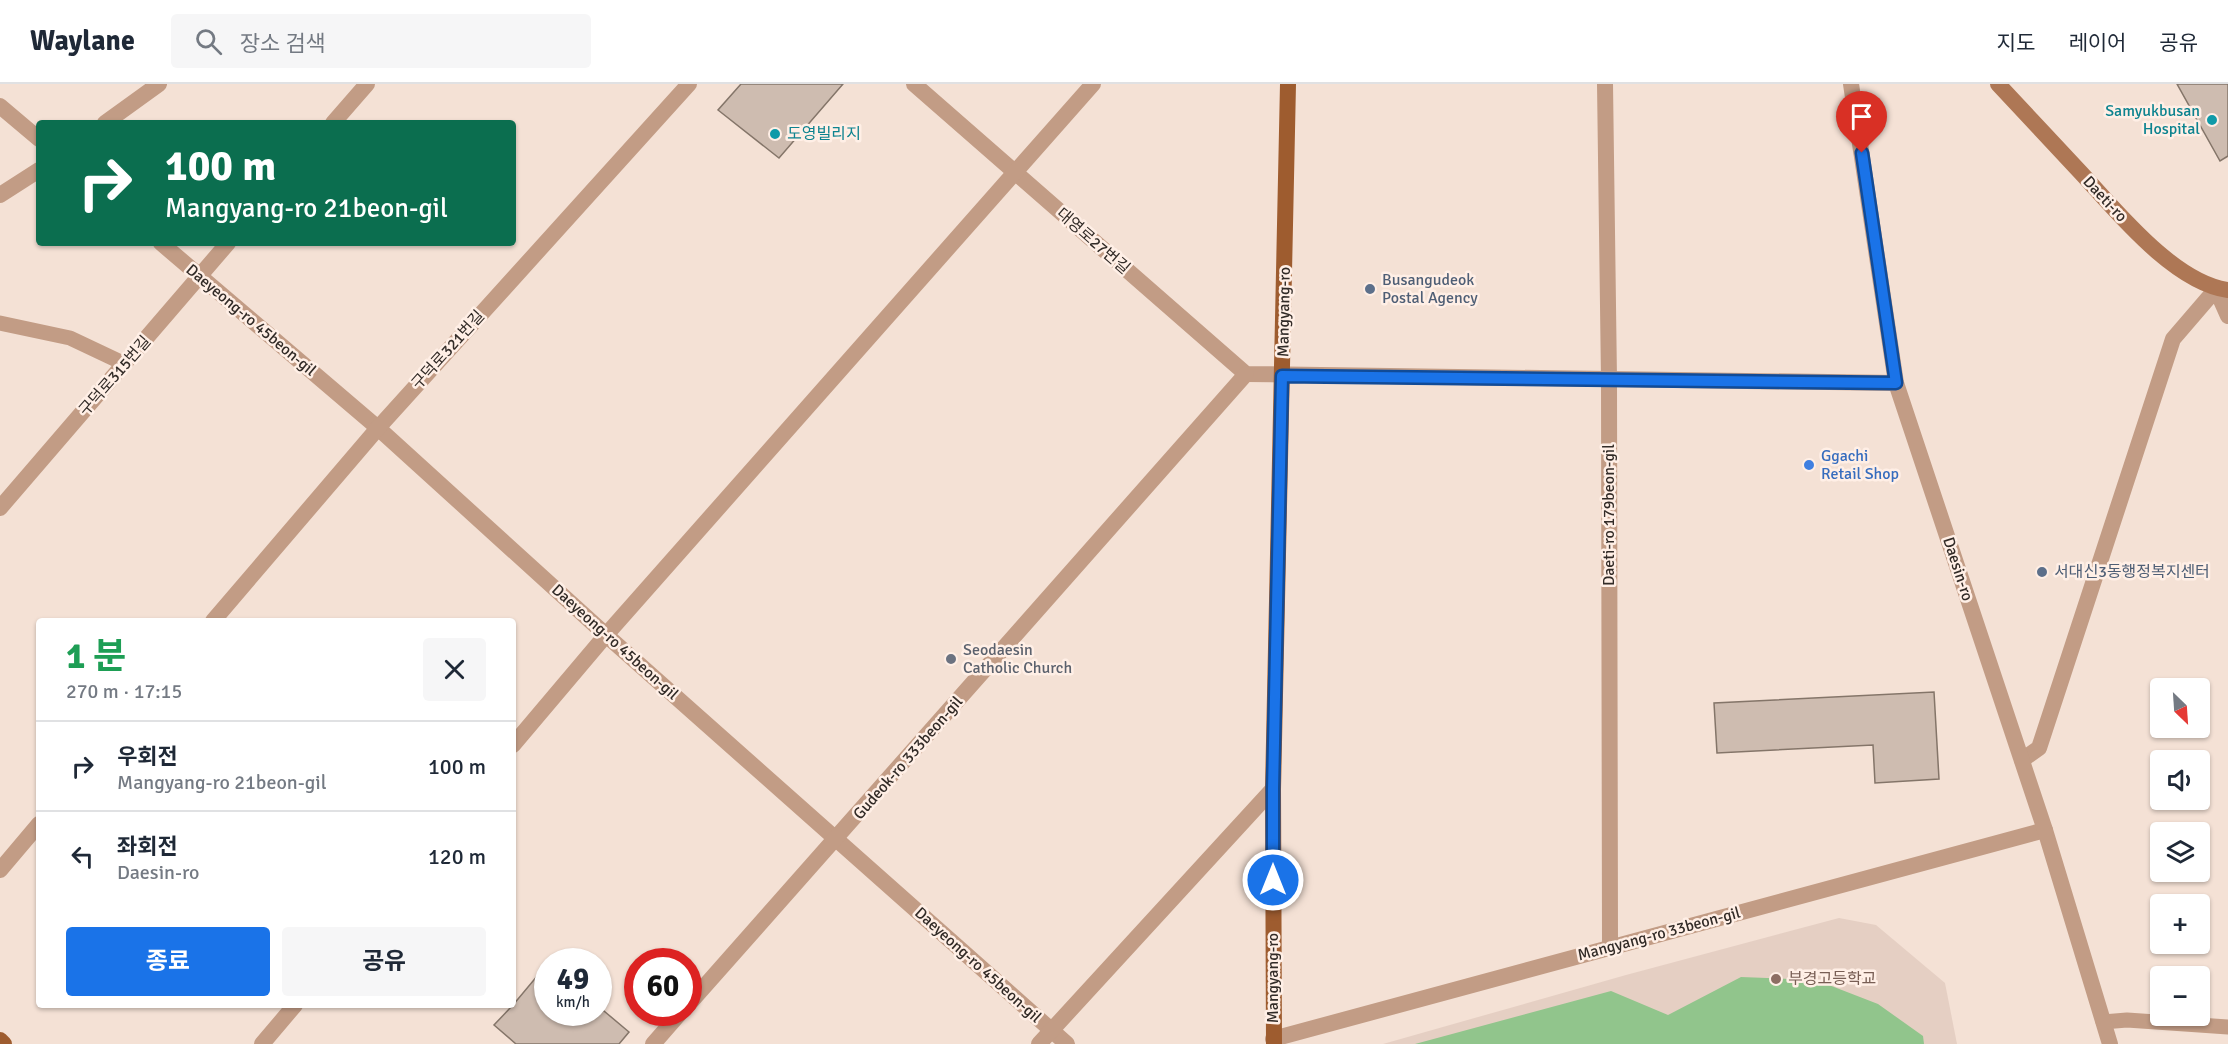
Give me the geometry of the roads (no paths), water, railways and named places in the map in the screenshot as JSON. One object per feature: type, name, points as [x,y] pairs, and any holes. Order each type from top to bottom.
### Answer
[{"type":"main road","name":"Mangyang-ro","points":[[1274,1042],[1273,789],[1288,84]]},
{"type":"main road","name":"Daeti-ro","points":[[1998,84],[2139,236],[2174,266],[2222,290]]},
{"type":"main road","points":[[0,1040],[4,1044]]},
{"type":"street","points":[[109,120],[159,84]]},
{"type":"street","points":[[336,120],[367,84]]},
{"type":"street","name":"구덕로321번길","points":[[216,618],[378,428],[689,84]]},
{"type":"street","name":"대영로27번길","points":[[914,84],[1246,374]]},
{"type":"street","points":[[516,741],[606,635],[1093,84]]},
{"type":"street","name":"Daeti-ro 179beon-gil","points":[[1605,84],[1609,379],[1610,947]]},
{"type":"street","name":"Daesin-ro","points":[[1851,84],[1896,383],[2045,830],[2110,1044]]},
{"type":"street","points":[[0,106],[36,136]]},
{"type":"street","points":[[0,195],[36,172]]},
{"type":"street","name":"Daeyeong-ro 45beon-gil","points":[[165,246],[378,428],[606,635],[1067,1044]]},
{"type":"street","name":"구덕로315번길","points":[[0,508],[225,246]]},
{"type":"street","points":[[2222,290],[2228,316]]},
{"type":"street","points":[[2022,760],[2039,748],[2173,339],[2222,290]]},
{"type":"street","points":[[1246,374],[1896,383]]},
{"type":"street","name":"Gudeok-ro 333beon-gil","points":[[702,989],[1246,374]]},
{"type":"street","points":[[1039,1044],[1273,789]]},
{"type":"street","points":[[0,870],[36,828]]},
{"type":"street","name":"Mangyang-ro 33beon-gil","points":[[1274,1042],[1610,947],[2045,830]]},
{"type":"street","points":[[262,1044],[292,1008]]},
{"type":"street","points":[[653,1044],[669,1026]]},
{"type":"lane","points":[[0,323],[70,338],[125,364]]},
{"type":"lane","points":[[2103,1022],[2127,1020],[2228,1027]]},
{"type":"place","name":"Samyukbusan Hospital","points":[[2212,120]]},
{"type":"place","name":"도영빌리지","points":[[775,134]]},
{"type":"place","name":"Busangudeok Postal Agency","points":[[1370,289]]},
{"type":"place","name":"Ggachi Retail Shop","points":[[1809,465]]},
{"type":"place","name":"서대신3동행정복지센터","points":[[2042,572]]},
{"type":"place","name":"Seodaesin Catholic Church","points":[[951,659]]},
{"type":"place","name":"부경고등학교","points":[[1776,979]]}]
